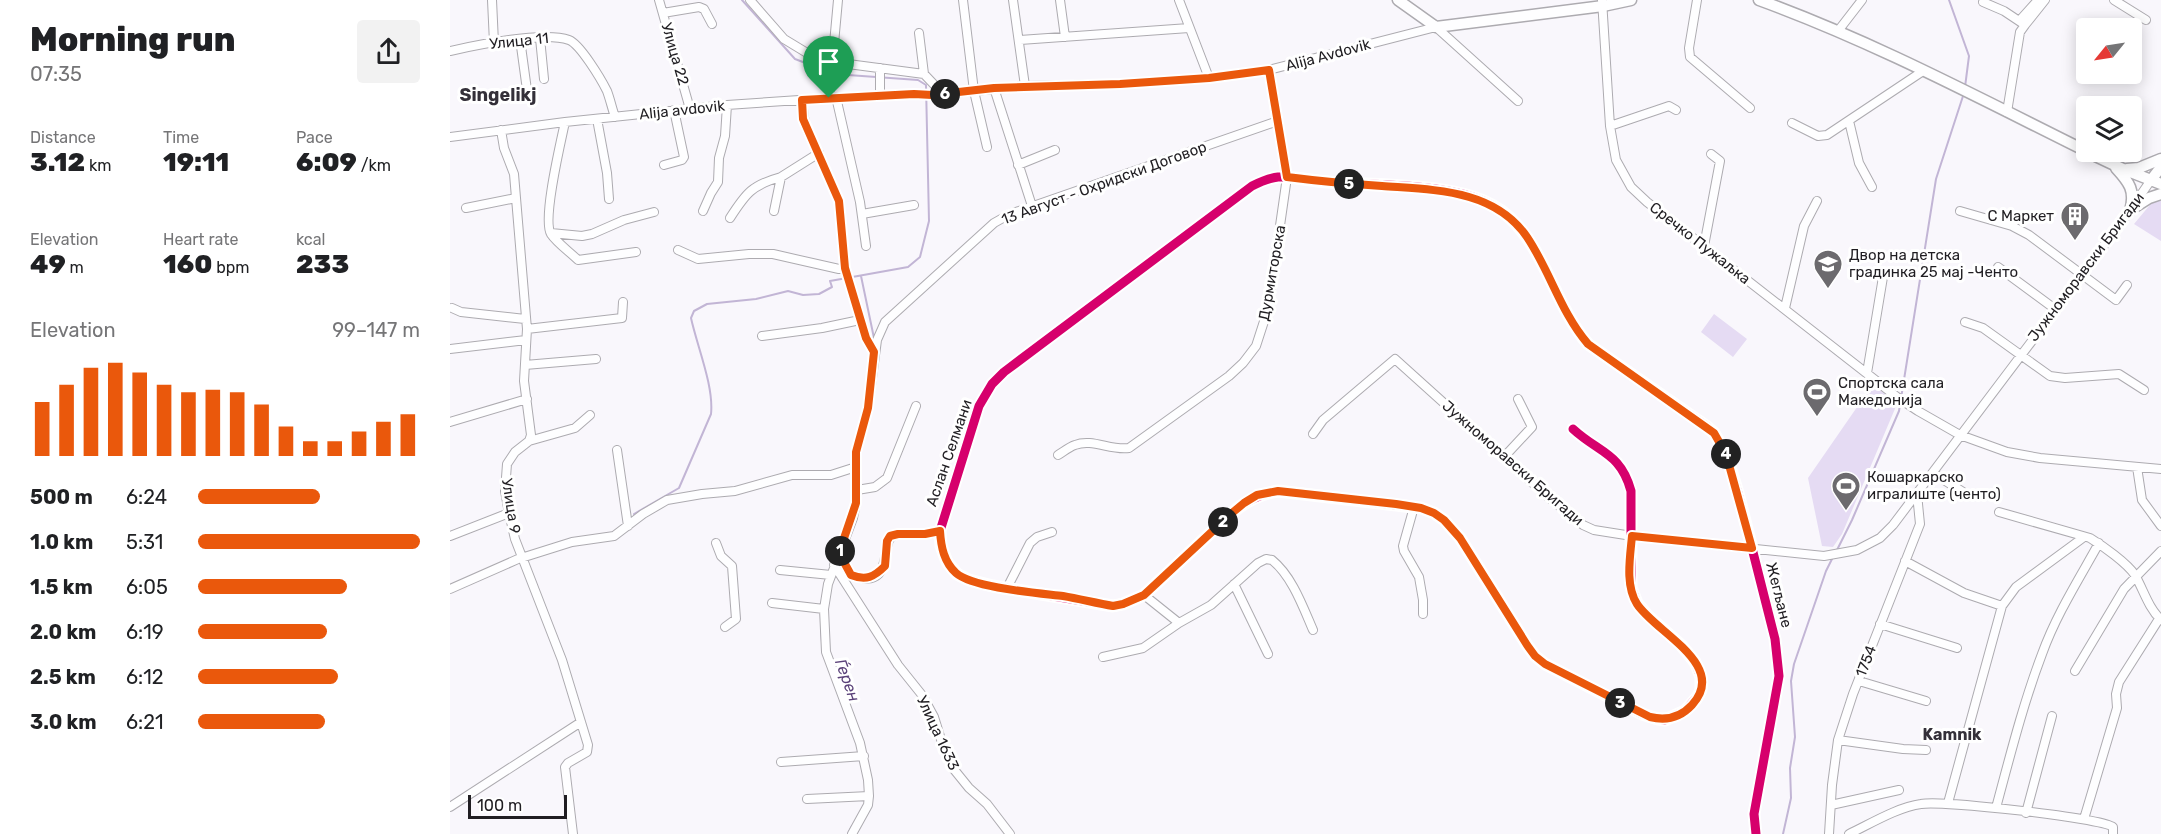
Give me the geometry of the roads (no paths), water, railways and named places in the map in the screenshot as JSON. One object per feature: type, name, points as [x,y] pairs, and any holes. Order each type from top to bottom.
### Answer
[{"type":"main road","points":[[1398,0],[1436,27],[1631,0]]},
{"type":"main road","points":[[1759,0],[1838,31],[2076,146]]},
{"type":"main road","points":[[2123,169],[2139,168],[2161,159]]},
{"type":"main road","points":[[2107,162],[2156,182],[2161,167]]},
{"type":"main road","points":[[2111,164],[2128,180],[2132,189],[2133,201],[2130,211]]},
{"type":"main road","points":[[2130,211],[2149,198],[2161,194]]},
{"type":"street","points":[[492,0],[494,43]]},
{"type":"street","name":"Улица 22","points":[[660,0],[690,109]]},
{"type":"street","points":[[750,0],[784,39],[794,47],[832,66],[924,74]]},
{"type":"street","points":[[838,0],[831,82],[832,98],[862,214],[866,246]]},
{"type":"street","points":[[963,0],[974,91],[987,147]]},
{"type":"street","points":[[1013,0],[1025,86]]},
{"type":"street","points":[[1060,0],[1065,37]]},
{"type":"street","points":[[1179,0],[1209,78]]},
{"type":"street","points":[[1697,0],[1689,48],[1690,57],[1750,108]]},
{"type":"street","points":[[1838,31],[1862,0]]},
{"type":"street","points":[[2007,112],[2020,32],[2038,0]]},
{"type":"street","points":[[2023,23],[2045,0]]},
{"type":"street","points":[[2114,0],[2146,20]]},
{"type":"street","points":[[1983,2],[2023,23]]},
{"type":"street","name":"Сречко Пужаљка","points":[[1603,3],[1611,126],[1616,160],[1631,187],[1647,202],[1898,397],[1960,435],[2007,452],[2040,458],[2161,469]]},
{"type":"street","points":[[663,13],[699,7],[704,9],[712,24]]},
{"type":"street","points":[[1436,27],[1518,101]]},
{"type":"street","name":"Alija Avdovik","points":[[914,94],[932,95],[1025,86],[1120,84],[1209,78],[1269,70],[1436,27]]},
{"type":"street","points":[[1020,40],[1189,28]]},
{"type":"street","points":[[919,33],[924,74],[943,94]]},
{"type":"street","name":"Улица 11","points":[[450,51],[520,39],[552,37],[570,40],[581,48],[606,90],[615,117]]},
{"type":"street","points":[[540,38],[544,79]]},
{"type":"street","points":[[520,39],[527,90]]},
{"type":"street","points":[[880,69],[880,96]]},
{"type":"street","name":"Дурмиторска","points":[[1058,455],[1075,445],[1084,443],[1129,448],[1229,376],[1243,363],[1256,345],[1268,309],[1287,177],[1269,70]]},
{"type":"street","points":[[1792,123],[1822,136],[1923,71]]},
{"type":"street","points":[[994,88],[1032,206]]},
{"type":"street","name":"Alija avdovik","points":[[450,138],[565,122],[728,105],[914,94]]},
{"type":"street","points":[[802,100],[803,119],[839,201],[846,272],[860,320],[874,352]]},
{"type":"street","points":[[704,211],[718,183],[719,158],[725,136],[728,105]]},
{"type":"street","points":[[1611,126],[1669,106],[1676,110]]},
{"type":"street","points":[[664,165],[682,160],[684,157],[674,111]]},
{"type":"street","points":[[597,119],[607,173],[609,199]]},
{"type":"street","name":"13 Август - Охридски Договор","points":[[852,834],[862,818],[869,796],[864,756],[826,652],[824,609],[834,565],[853,518],[857,490],[856,467],[859,440],[868,408],[874,352],[885,322],[994,223],[1010,214],[1278,121]]},
{"type":"street","points":[[1848,121],[1859,163],[1872,187]]},
{"type":"street","points":[[565,122],[551,195],[549,225],[551,233],[578,260],[636,252]]},
{"type":"street","points":[[501,130],[504,148],[514,174],[527,330],[525,365],[530,441],[574,428],[590,415]]},
{"type":"street","points":[[1018,165],[1055,150]]},
{"type":"street","points":[[730,218],[742,199],[754,187],[781,177],[819,153]]},
{"type":"street","points":[[1704,246],[1720,161],[1711,154]]},
{"type":"street","points":[[774,211],[781,177]]},
{"type":"street","name":"Аслан Селмани","points":[[1287,177],[1266,180],[1252,186],[1035,347],[992,384],[979,406],[940,531],[941,546],[947,562],[957,574],[969,580],[1007,588],[1113,606],[1144,595],[1232,513],[1257,495],[1278,491],[1414,507],[1439,517],[1460,538],[1535,656],[1545,664],[1642,714],[1665,720],[1685,711],[1694,702],[1701,690],[1701,677],[1695,662],[1681,645],[1637,603],[1631,587],[1632,536]]},
{"type":"street","name":"Жегљане","points":[[1287,177],[1320,182],[1446,191],[1474,197],[1495,206],[1508,216],[1526,236],[1575,328],[1588,344],[1714,433],[1726,454],[1752,548],[1775,639],[1779,676],[1754,814],[1756,834]]},
{"type":"street","name":"Јужноморавски Бригади","points":[[1313,434],[1323,420],[1395,359],[1583,525],[1609,533],[1632,536],[1824,556],[1857,550],[1880,538],[1917,494],[2130,211],[2156,182]]},
{"type":"street","points":[[466,208],[516,198]]},
{"type":"street","points":[[1785,308],[1804,226],[1817,201]]},
{"type":"street","points":[[862,214],[914,205]]},
{"type":"street","points":[[1960,211],[2012,225],[2029,235],[2116,300],[2127,285]]},
{"type":"street","points":[[551,233],[582,236],[592,234],[624,220],[654,212]]},
{"type":"street","points":[[678,250],[698,259],[773,254],[846,272]]},
{"type":"street","points":[[1998,267],[2055,309]]},
{"type":"street","points":[[1867,373],[1883,277]]},
{"type":"street","points":[[527,330],[622,318],[623,302]]},
{"type":"street","points":[[452,308],[461,312],[525,319]]},
{"type":"street","points":[[762,336],[860,320]]},
{"type":"street","name":"Јужноморавски Бригади","points":[[1965,322],[1983,328],[2050,376],[2065,378],[2119,374],[2144,390]]},
{"type":"street","points":[[450,349],[526,340]]},
{"type":"street","points":[[525,365],[596,359]]},
{"type":"street","points":[[450,422],[527,399]]},
{"type":"street","points":[[1504,457],[1532,427],[1518,399]]},
{"type":"street","points":[[857,490],[875,487],[886,478],[916,406]]},
{"type":"street","points":[[1574,429],[1585,440],[1616,460],[1628,477],[1631,491],[1632,536]]},
{"type":"street","name":"Улица 9","points":[[530,441],[515,452],[507,464],[505,491],[515,539],[562,660],[589,749],[565,767],[573,834]]},
{"type":"street","points":[[617,450],[628,526]]},
{"type":"street","points":[[450,589],[523,558],[572,542],[607,538],[643,514],[674,499],[735,491],[792,475],[831,475],[856,467]]},
{"type":"street","points":[[2138,467],[2140,494],[2145,506],[2161,526]]},
{"type":"street","points":[[1933,473],[1963,492]]},
{"type":"street","name":"1754","points":[[1830,834],[1838,740],[1880,624],[1920,524],[1917,494]]},
{"type":"street","points":[[1414,507],[1403,546],[1419,578],[1423,614]]},
{"type":"street","points":[[1999,512],[2040,522],[2099,543],[2129,568],[2143,596],[2160,620],[2119,682],[2116,694],[2117,708],[2084,819]]},
{"type":"street","points":[[450,536],[508,513]]},
{"type":"street","points":[[839,553],[851,575],[868,578],[885,566],[887,541],[890,536],[940,531]]},
{"type":"street","points":[[1007,588],[1030,543],[1037,537],[1052,532]]},
{"type":"street","points":[[1948,803],[2002,606],[2016,587],[2084,537]]},
{"type":"street","points":[[716,543],[721,556],[732,566],[736,619],[725,627]]},
{"type":"street","points":[[1996,808],[2019,722],[2042,653],[2099,543]]},
{"type":"street","points":[[2075,671],[2124,590],[2161,551]]},
{"type":"street","points":[[1103,657],[1143,648],[1211,604],[1262,560],[1272,560],[1291,584],[1313,630]]},
{"type":"street","points":[[1905,561],[1964,592],[2002,606]]},
{"type":"street","name":"Улица 1633","points":[[834,565],[898,665],[922,695],[934,717],[942,746],[952,767],[969,789],[987,804],[1010,834]]},
{"type":"street","points":[[780,570],[831,576]]},
{"type":"street","points":[[1234,584],[1268,654]]},
{"type":"street","points":[[1144,595],[1179,623]]},
{"type":"street","points":[[772,603],[824,609]]},
{"type":"street","points":[[1880,624],[1957,648]]},
{"type":"street","points":[[1859,681],[1926,701]]},
{"type":"street","points":[[2026,813],[2052,716]]},
{"type":"street","points":[[450,807],[581,722]]},
{"type":"street","points":[[1838,740],[1926,750]]},
{"type":"street","points":[[780,762],[864,756]]},
{"type":"street","points":[[1831,805],[1899,790]]},
{"type":"street","points":[[807,799],[869,796]]},
{"type":"street","points":[[1849,834],[1921,804],[1948,803],[2084,819],[2110,824],[2113,830]]},
{"type":"waterway","points":[[742,0],[795,59],[829,72]]},
{"type":"waterway","points":[[1949,0],[1969,56],[1965,87]]},
{"type":"waterway","points":[[634,514],[679,488],[711,414],[708,379],[691,318],[694,311],[707,304],[756,299],[788,291],[803,295],[819,294],[832,287],[830,281],[908,267],[920,257],[929,221],[926,85],[918,80],[834,74]]},
{"type":"waterway","points":[[1836,552],[1899,411],[1936,179],[1964,93]]},
{"type":"waterway","points":[[861,276],[874,338]]},
{"type":"waterway","points":[[1783,834],[1791,798],[1790,768],[1795,737],[1791,681],[1794,664],[1833,557]]},
{"type":"waterway","name":"Ѓерен","points":[[821,624],[822,642]]},
{"type":"waterway","name":"Ѓерен","points":[[848,834],[852,826]]},
{"type":"place","name":"С Маркет","points":[[2075,242]]},
{"type":"place","name":"Двор на детска градинка 25 мај -Ченто","points":[[1828,290]]},
{"type":"place","name":"Спортска сала Македонија","points":[[1817,418]]},
{"type":"place","name":"Кошаркарско игралиште (ченто)","points":[[1846,512]]},
{"type":"district","name":"Singelikj","points":[[498,95]]},
{"type":"district","name":"Kamnik","points":[[1952,734]]}]
